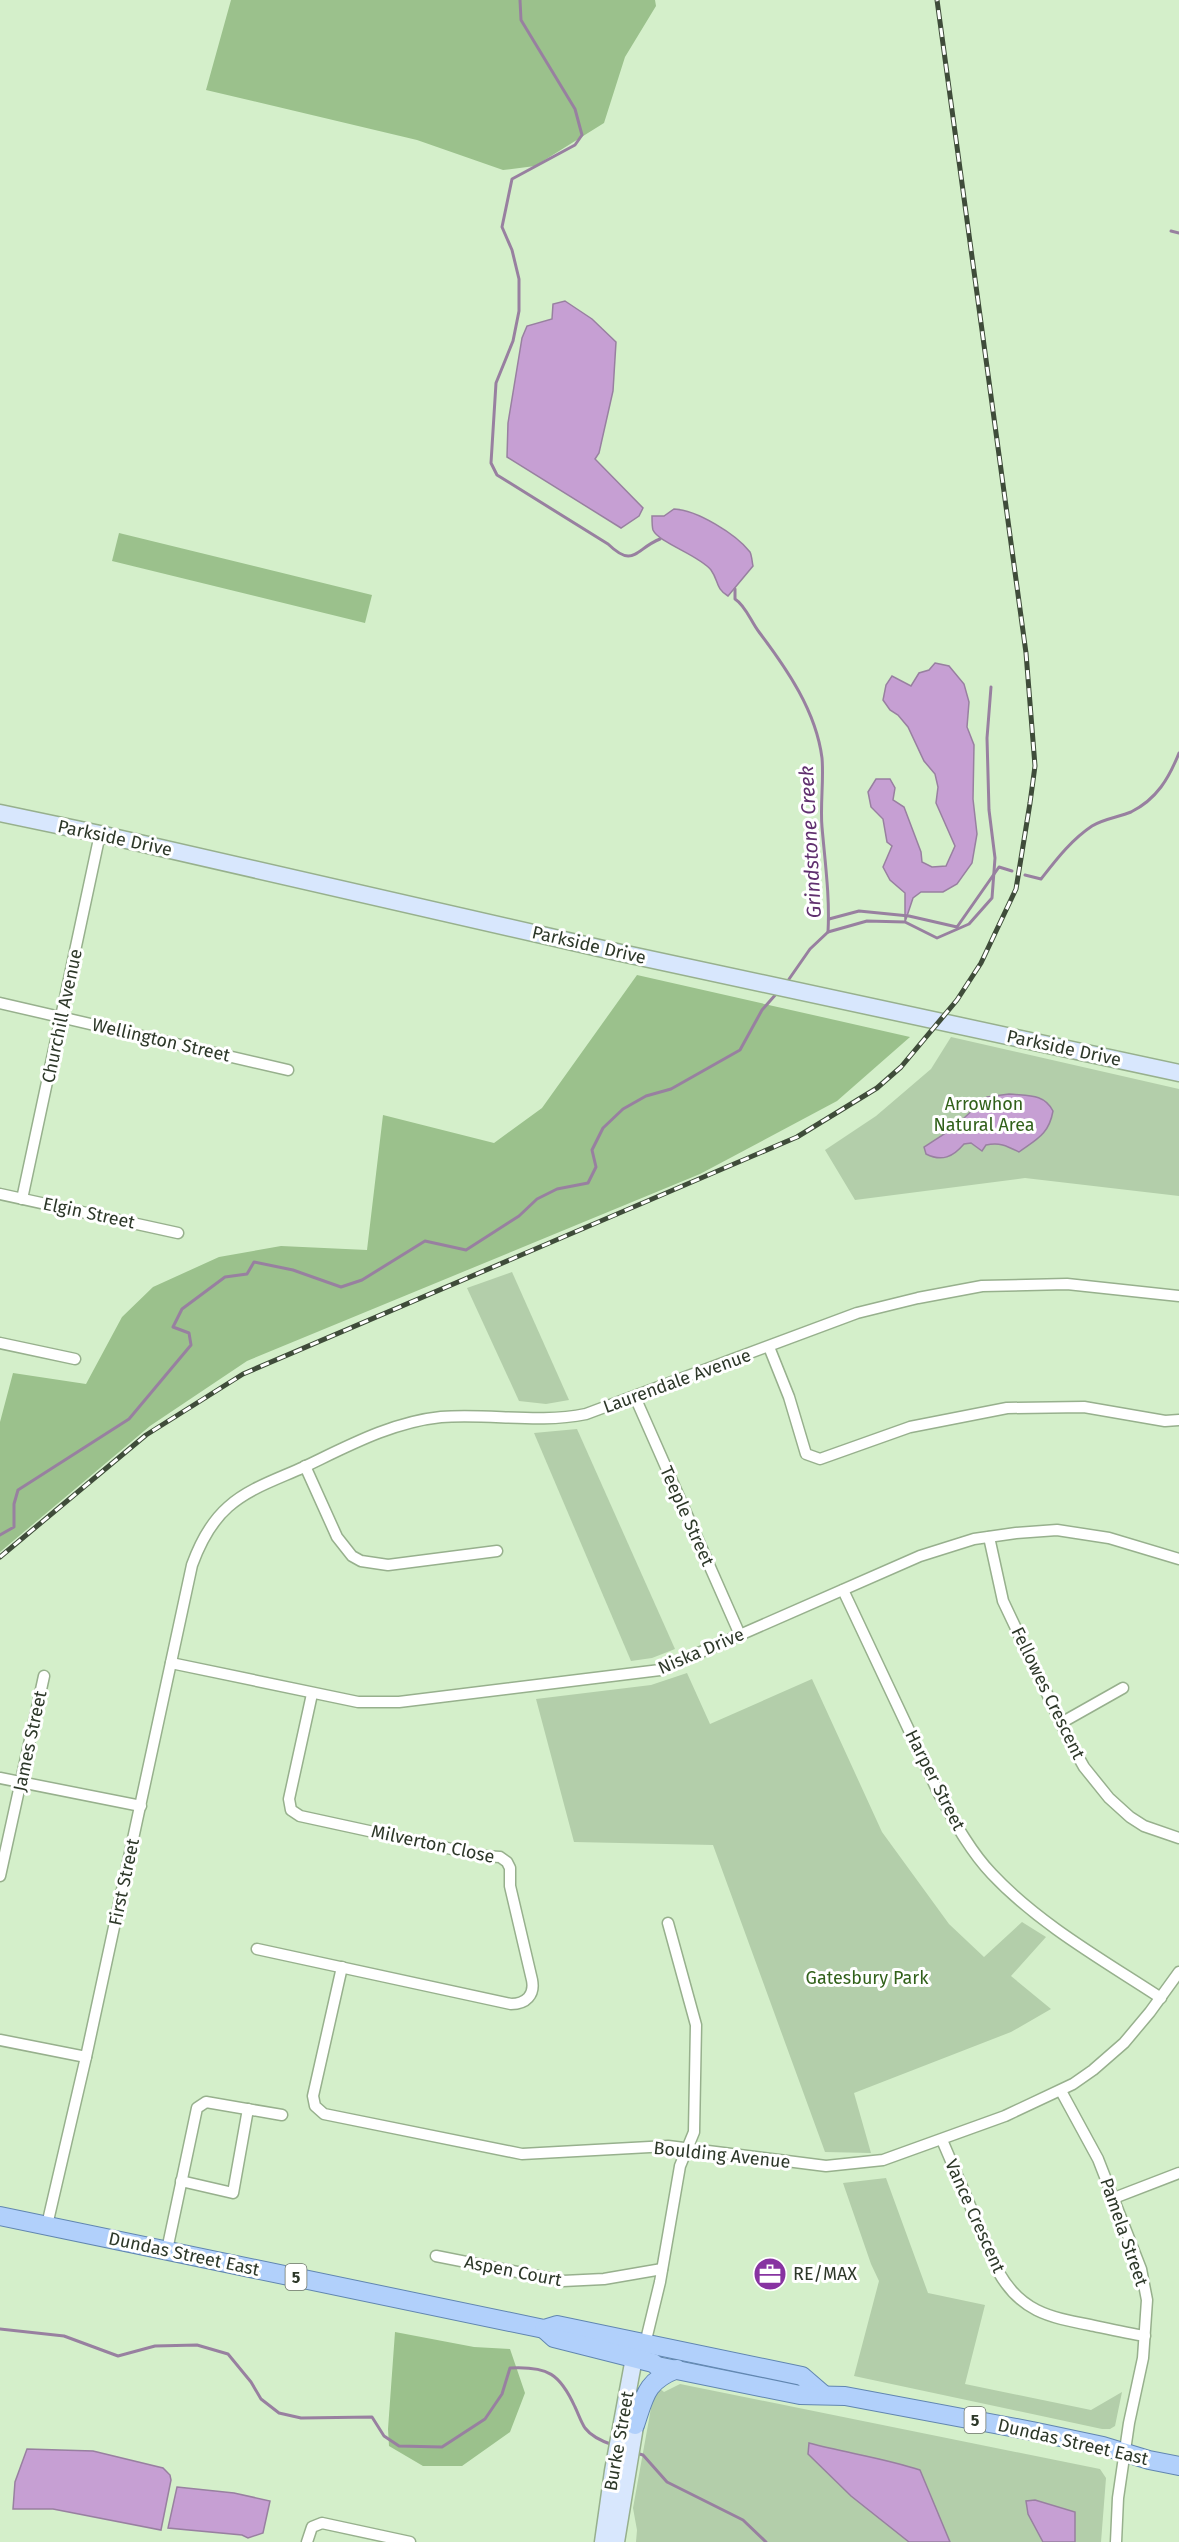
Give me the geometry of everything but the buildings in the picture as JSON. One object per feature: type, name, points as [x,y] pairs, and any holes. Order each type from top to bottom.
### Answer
[{"type":"main road","name":"Parkside Drive","points":[[0,813],[792,990],[1179,1073]]},
{"type":"main road","name":"Dundas Street East","points":[[0,2216],[544,2329],[554,2338],[642,2349],[802,2376],[824,2395]]},
{"type":"main road","name":"Dundas Street East","points":[[642,2349],[677,2370],[800,2395],[867,2399],[1103,2446],[1179,2466]]},
{"type":"main road","name":"Burke Street","points":[[603,2542],[629,2424],[642,2349]]},
{"type":"main road","points":[[629,2424],[653,2381],[677,2370]]},
{"type":"main road","name":"Burke Street","points":[[616,2542],[619,2472]]},
{"type":"street","name":"Churchill Avenue","points":[[22,1199],[63,1016],[100,834]]},
{"type":"street","name":"Wellington Street","points":[[0,1003],[288,1070]]},
{"type":"street","name":"Elgin Street","points":[[0,1194],[178,1233]]},
{"type":"street","name":"Laurendale Avenue","points":[[202,1540],[217,1518],[244,1495],[387,1429],[424,1419],[461,1416],[559,1419],[593,1412],[857,1313],[982,1286],[1067,1284],[1179,1296]]},
{"type":"street","points":[[0,1343],[75,1359]]},
{"type":"street","points":[[769,1347],[789,1397],[806,1454],[820,1459],[910,1427],[1007,1408],[1084,1407],[1165,1420],[1179,1420]]},
{"type":"street","name":"Teeple Street","points":[[635,1397],[740,1635]]},
{"type":"street","points":[[305,1466],[337,1537],[352,1556],[361,1561],[388,1565],[497,1551]]},
{"type":"street","name":"Niska Drive","points":[[171,1663],[358,1702],[399,1702],[648,1673],[674,1665],[941,1548],[989,1537],[1057,1530],[1109,1538],[1179,1558]]},
{"type":"street","name":"Fellowes Crescent","points":[[989,1537],[1004,1601],[1084,1767],[1118,1808],[1144,1826],[1179,1838]]},
{"type":"street","name":"First Street","points":[[47,2225],[86,2057],[192,1564],[202,1540]]},
{"type":"street","name":"Harper Street","points":[[843,1590],[939,1794],[956,1826],[990,1873],[1043,1919],[1161,1998]]},
{"type":"street","name":"James Street","points":[[0,1876],[44,1676]]},
{"type":"street","points":[[1061,1723],[1123,1688]]},
{"type":"street","name":"Milverton Close","points":[[312,1694],[289,1799],[291,1810],[300,1816],[484,1856],[493,1856],[507,1862],[510,1868],[510,1886],[534,1987],[530,1998],[518,2004],[511,2004],[342,1967]]},
{"type":"street","points":[[0,1778],[141,1806]]},
{"type":"street","points":[[642,2349],[662,2270],[680,2166],[694,2132],[696,2025],[668,1923]]},
{"type":"street","points":[[257,1949],[342,1967]]},
{"type":"street","name":"Boulding Avenue","points":[[342,1967],[313,2096],[315,2106],[324,2114],[522,2154],[565,2153],[644,2146],[687,2148],[798,2163],[838,2165],[884,2160],[942,2140],[1061,2091],[1093,2070],[1124,2043],[1179,1972]]},
{"type":"street","points":[[0,2040],[86,2057]]},
{"type":"street","name":"Pamela Street","points":[[1061,2091],[1098,2159],[1145,2286],[1148,2312],[1118,2498],[1116,2542]]},
{"type":"street","points":[[167,2250],[197,2108],[207,2102],[282,2115]]},
{"type":"street","points":[[182,2181],[233,2193],[248,2109]]},
{"type":"street","name":"Vance Crescent","points":[[942,2140],[998,2271],[1010,2290],[1019,2299],[1047,2316],[1145,2336]]},
{"type":"street","points":[[1114,2198],[1179,2173]]},
{"type":"street","name":"Aspen Court","points":[[436,2256],[563,2281],[604,2279],[662,2270]]},
{"type":"street","points":[[307,2542],[312,2527],[322,2523],[410,2542]]},
{"type":"green space","points":[[231,0],[655,0],[656,6],[625,57],[604,123],[535,166],[503,170],[417,140],[206,90]]},
{"type":"green space","points":[[119,533],[372,595],[365,623],[112,561]]},
{"type":"green space","points":[[637,975],[910,1037],[837,1101],[700,1174],[247,1361],[150,1426],[0,1552],[0,1422],[13,1373],[86,1384],[122,1317],[153,1287],[219,1257],[281,1246],[367,1250],[383,1115],[494,1143],[542,1108]]},
{"type":"green space","name":"Arrowhon Natural Area","points":[[951,1037],[1179,1089],[1179,1196],[1025,1178],[855,1200],[825,1150],[876,1116],[931,1069]]},
{"type":"green space","points":[[512,1272],[569,1400],[546,1404],[519,1401],[467,1288]]},
{"type":"green space","points":[[577,1429],[675,1649],[652,1658],[631,1661],[534,1433]]},
{"type":"green space","name":"Gatesbury Park","points":[[687,1673],[710,1724],[812,1679],[882,1832],[949,1924],[984,1957],[1022,1922],[1046,1937],[1011,1976],[1051,2009],[1011,2032],[854,2093],[871,2153],[825,2152],[713,1845],[574,1842],[536,1699],[651,1685]]},
{"type":"green space","points":[[886,2178],[928,2293],[985,2305],[965,2384],[1091,2410],[1122,2392],[1115,2426],[1102,2429],[854,2376],[879,2281],[843,2183]]},
{"type":"green space","points":[[395,2332],[474,2347],[510,2349],[525,2393],[510,2432],[462,2466],[423,2466],[389,2446],[388,2429]]},
{"type":"green space","points":[[680,2384],[1100,2469],[1106,2478],[1101,2542],[636,2542],[637,2530],[633,2508],[653,2397],[659,2388],[664,2392]]},
{"type":"shaded area","points":[[565,301],[592,319],[616,342],[613,391],[599,453],[595,459],[643,508],[639,516],[621,528],[507,457],[508,423],[522,338],[527,326],[552,319],[553,304]]},
{"type":"shaded area","points":[[674,509],[694,514],[715,524],[750,552],[753,566],[728,596],[719,587],[711,570],[698,559],[663,540],[653,530],[652,516],[664,516]]},
{"type":"shaded area","points":[[935,663],[949,666],[964,684],[969,702],[967,727],[974,745],[973,799],[977,834],[972,863],[957,884],[943,892],[921,892],[913,898],[905,922],[905,893],[890,880],[883,867],[892,846],[887,842],[883,819],[871,807],[868,792],[876,779],[890,779],[895,788],[893,800],[904,807],[921,852],[922,862],[932,867],[946,866],[955,846],[936,803],[938,787],[935,774],[924,761],[908,727],[883,700],[886,685],[892,676],[911,686],[919,673],[929,670]]},
{"type":"shaded area","points":[[1009,1094],[1040,1098],[1053,1111],[1045,1131],[1019,1152],[999,1144],[986,1145],[982,1151],[971,1143],[964,1144],[947,1157],[937,1158],[926,1154],[924,1147],[952,1129],[987,1097]]},
{"type":"shaded area","points":[[809,2443],[920,2470],[950,2542],[909,2542],[851,2496],[808,2454]]},
{"type":"shaded area","points":[[27,2449],[93,2451],[163,2468],[170,2475],[171,2480],[161,2530],[53,2509],[13,2509],[15,2482]]},
{"type":"shaded area","points":[[177,2487],[234,2493],[270,2501],[263,2533],[248,2538],[242,2535],[168,2528]]},
{"type":"shaded area","points":[[1035,2500],[1075,2512],[1075,2542],[1043,2542],[1028,2514],[1026,2501]]},
{"type":"waterway","name":"Grindstone Creek","points":[[520,0],[521,20],[575,109],[582,135],[575,145],[512,179],[502,227],[512,250],[519,279],[519,311],[513,341],[496,383],[491,463],[497,475],[624,555],[634,555],[660,539]]},
{"type":"waterway","points":[[1171,231],[1179,233]]},
{"type":"waterway","name":"Grindstone Creek","points":[[735,589],[735,599],[745,610],[799,691],[814,724],[822,758],[822,819],[828,893],[828,932],[810,949],[787,982]]},
{"type":"waterway","points":[[828,932],[867,921],[905,922],[937,938],[969,924],[992,898],[995,858],[989,810],[987,738],[991,687]]},
{"type":"waterway","points":[[1025,875],[1041,879],[1064,851],[1092,826],[1131,812],[1148,801],[1161,787],[1179,753]]},
{"type":"waterway","points":[[829,919],[859,911],[909,916],[957,927],[999,867],[1012,871]]},
{"type":"waterway","name":"Grindstone Creek","points":[[0,1535],[14,1527],[14,1504],[18,1490],[129,1419],[191,1345],[189,1333],[173,1327],[182,1309],[225,1277],[247,1274],[254,1262],[293,1270],[341,1287],[362,1280],[425,1241],[466,1250],[519,1216],[537,1199],[557,1189],[588,1183],[596,1167],[592,1150],[603,1128],[623,1109],[646,1096],[671,1089],[740,1050],[762,1010],[777,993]]},
{"type":"waterway","name":"Grindstone Creek","points":[[0,2329],[64,2336],[118,2356],[155,2346],[197,2345],[228,2354],[251,2382],[261,2399],[279,2413],[301,2418],[372,2417],[384,2436],[399,2446],[442,2447],[485,2419],[502,2394],[510,2368],[534,2369],[551,2374],[558,2380],[585,2428],[594,2436],[613,2445]]},
{"type":"waterway","name":"Grindstone Creek","points":[[636,2453],[643,2455],[667,2482],[743,2520],[766,2542]]},
{"type":"railway","points":[[0,1557],[146,1435],[243,1374],[797,1137],[877,1088],[901,1067],[957,1000],[981,963],[1016,889],[1035,766],[1026,653],[937,0]]},
{"type":"place","name":"RE/MAX","points":[[770,2274]]}]
